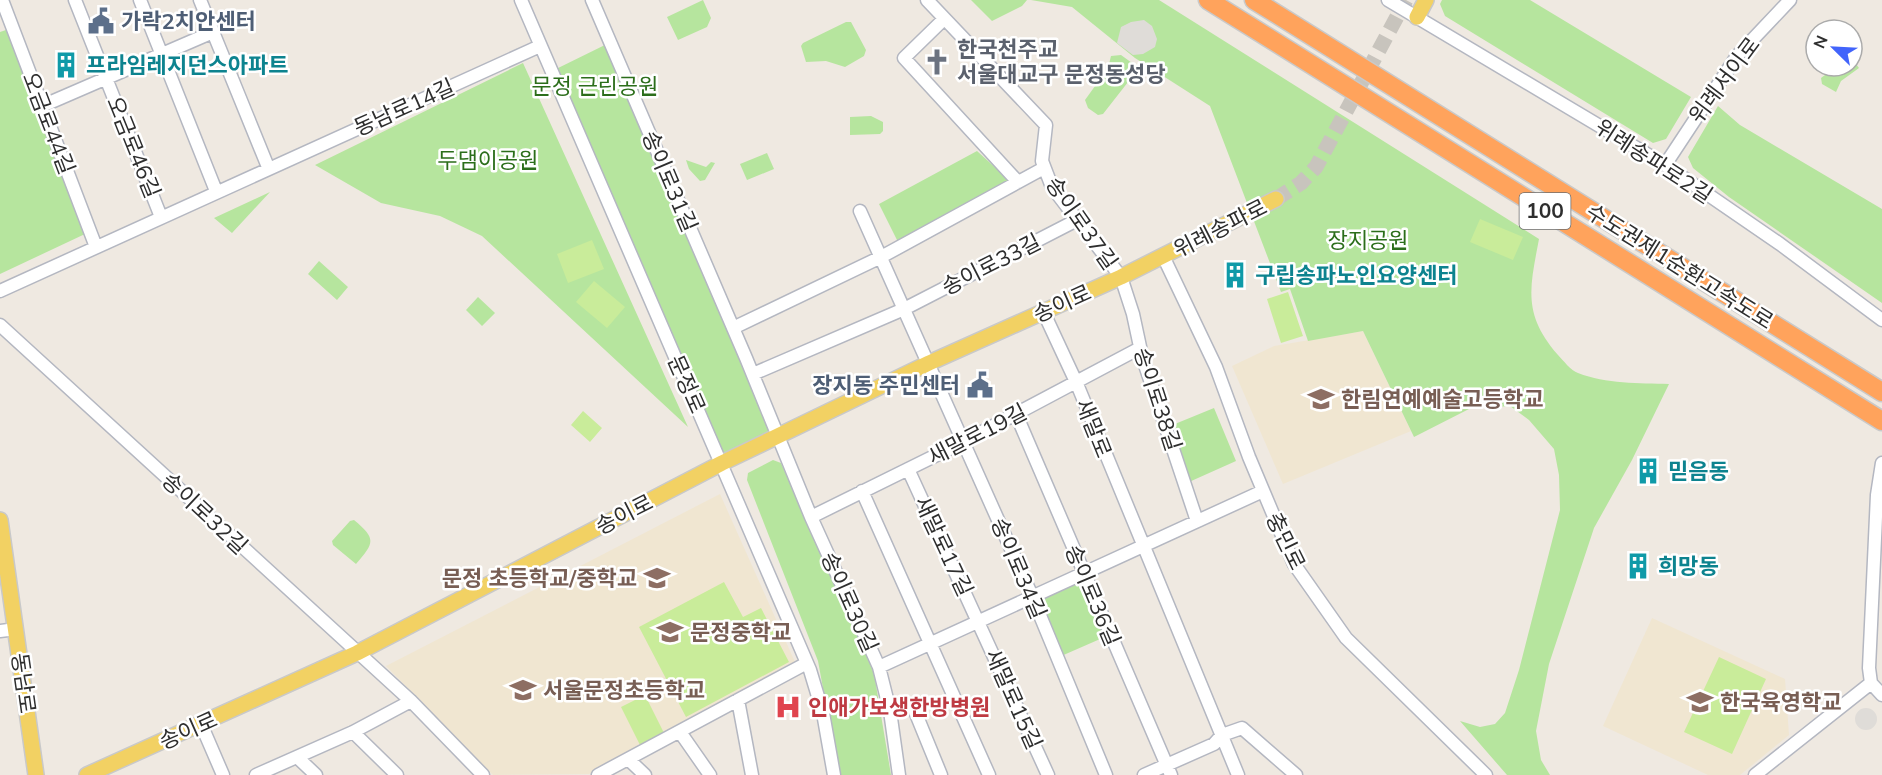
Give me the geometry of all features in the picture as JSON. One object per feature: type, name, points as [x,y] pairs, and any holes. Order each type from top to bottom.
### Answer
[{"type":"highway","name":"수도권제1순환고속도로","points":[[1208,0],[1882,421]]},
{"type":"highway","name":"수도권제1순환고속도로","points":[[1254,0],[1882,392]]},
{"type":"main road","points":[[1417,17],[1426,0]]},
{"type":"main road","name":"위례송파로","points":[[1163,256],[1276,199]]},
{"type":"main road","name":"송이로","points":[[87,775],[357,653],[778,435],[1163,256]]},
{"type":"main road","name":"동남로","points":[[0,520],[36,775]]},
{"type":"street","name":"오금로44길","points":[[2,0],[4,20],[42,106],[96,247]]},
{"type":"street","name":"오금로46길","points":[[75,0],[161,217]]},
{"type":"street","points":[[140,0],[216,191]]},
{"type":"street","points":[[200,0],[268,167]]},
{"type":"street","name":"문정로","points":[[521,0],[807,663],[823,713],[834,775]]},
{"type":"street","name":"송이로31길","points":[[592,0],[778,435]]},
{"type":"street","name":"송이로37길","points":[[927,0],[1046,125],[1042,161],[1052,187],[1121,277]]},
{"type":"street","name":"위례송파로2길","points":[[1388,0],[1665,165],[1780,244],[1882,320]]},
{"type":"street","name":"위례서이로","points":[[1665,165],[1737,56],[1790,0]]},
{"type":"street","points":[[944,19],[904,58],[1018,182]]},
{"type":"street","name":"오금로46길","points":[[42,106],[213,32]]},
{"type":"street","name":"동남로14길","points":[[0,291],[268,167],[540,46]]},
{"type":"street","points":[[734,328],[881,257],[1044,168]]},
{"type":"street","points":[[860,211],[929,363]]},
{"type":"street","name":"송이로33길","points":[[904,309],[1077,220]]},
{"type":"street","name":"충민로","points":[[1163,256],[1216,367],[1263,492],[1294,564],[1346,638],[1486,775]]},
{"type":"street","name":"송이로38길","points":[[1121,277],[1133,314],[1140,348],[1197,521]]},
{"type":"street","points":[[753,375],[904,309]]},
{"type":"street","name":"새말로","points":[[1043,311],[1077,384],[1142,547],[1238,775]]},
{"type":"street","name":"송이로32길","points":[[0,325],[411,701],[483,775]]},
{"type":"street","name":"새말로19길","points":[[811,517],[1077,384],[1140,348]]},
{"type":"street","name":"송이로34길","points":[[929,363],[1032,596],[1106,775]]},
{"type":"street","name":"송이로36길","points":[[1016,414],[1169,770]]},
{"type":"street","name":"송이로30길","points":[[778,435],[811,517],[879,667],[890,711],[899,775]]},
{"type":"street","name":"새말로17길","points":[[908,469],[979,624]]},
{"type":"street","points":[[1881,471],[1869,668],[1871,683],[1882,695]]},
{"type":"street","points":[[862,491],[989,775]]},
{"type":"street","points":[[1142,547],[1263,492]]},
{"type":"street","name":"새말로17길","points":[[879,667],[979,624],[1032,596],[1142,547]]},
{"type":"street","name":"새말로15길","points":[[979,624],[1048,775]]},
{"type":"street","points":[[0,631],[16,629]]},
{"type":"street","points":[[598,775],[807,663]]},
{"type":"street","points":[[1755,775],[1871,683]]},
{"type":"street","points":[[738,700],[752,775]]},
{"type":"street","points":[[256,775],[353,732],[411,701]]},
{"type":"street","points":[[890,711],[906,704],[914,707],[941,775]]},
{"type":"street","points":[[201,724],[223,775]]},
{"type":"street","points":[[1144,775],[1169,770],[1214,744],[1222,735],[1242,728],[1249,731],[1296,775]]},
{"type":"street","points":[[353,732],[397,775]]},
{"type":"street","points":[[680,732],[710,775]]},
{"type":"street","points":[[297,757],[316,775]]},
{"type":"street","points":[[628,759],[645,775]]},
{"type":"shaded area","points":[[1144,20],[1152,26],[1157,39],[1155,47],[1143,54],[1133,55],[1117,43],[1121,27],[1131,22]]},
{"type":"shaded area","name":"한림연예예술고등학교","points":[[1363,331],[1411,431],[1283,484],[1232,366],[1274,346]]},
{"type":"shaded area","name":"문정 초등학교/중학교","points":[[720,494],[795,662],[589,774],[493,775],[386,666]]},
{"type":"shaded area","name":"한국육영학교","points":[[1652,618],[1785,679],[1789,735],[1740,775],[1708,775],[1603,726]]},
{"type":"shaded area","points":[[1866,708],[1874,711],[1877,719],[1874,727],[1866,730],[1858,727],[1855,719],[1858,711]]},
{"type":"green space","points":[[703,0],[711,18],[707,27],[678,40],[667,17]]},
{"type":"green space","points":[[971,0],[1027,0],[1022,6],[992,21]]},
{"type":"green space","name":"장지공원","points":[[1031,0],[1159,0],[1539,239],[1532,286],[1534,313],[1546,340],[1573,370],[1589,377],[1611,381],[1669,384],[1632,460],[1594,528],[1549,664],[1536,731],[1541,760],[1550,775],[1507,775],[1460,721],[1480,727],[1495,724],[1505,713],[1519,670],[1560,510],[1559,475],[1554,449],[1529,420],[1510,406],[1469,409],[1414,437],[1363,331],[1308,341],[1290,289],[1281,292],[1210,106],[1135,58],[1072,7]]},
{"type":"green space","points":[[1442,0],[1530,0],[1691,97],[1666,139],[1653,143],[1445,16],[1440,4]]},
{"type":"green space","points":[[846,22],[851,22],[866,50],[864,56],[845,67],[826,61],[806,62],[801,46],[803,43]]},
{"type":"green space","points":[[6,30],[85,234],[0,274],[0,32]]},
{"type":"green space","name":"문정 근린공원","points":[[611,42],[778,435],[722,463],[552,71]]},
{"type":"green space","points":[[1121,55],[1139,68],[1103,114],[1098,115],[1088,108],[1085,100],[1108,68],[1111,56]]},
{"type":"green space","name":"두댐이공원","points":[[523,63],[688,427],[482,236],[440,216],[381,203],[315,165]]},
{"type":"green space","points":[[1821,78],[1845,78],[1841,81],[1836,92],[1822,84]]},
{"type":"green space","points":[[1718,106],[1740,125],[1882,209],[1882,303],[1729,197],[1693,168],[1688,157]]},
{"type":"green space","points":[[871,116],[883,122],[883,131],[880,134],[850,135],[850,117]]},
{"type":"green space","points":[[977,151],[1009,180],[898,242],[879,204]]},
{"type":"green space","points":[[767,153],[774,169],[747,180],[740,164]]},
{"type":"green space","points":[[686,160],[706,167],[711,162],[715,163],[705,180],[700,181],[689,169]]},
{"type":"green space","points":[[270,192],[232,233],[214,218]]},
{"type":"green space","points":[[1480,219],[1523,237],[1513,260],[1470,242]]},
{"type":"green space","points":[[592,240],[604,269],[568,283],[557,254]]},
{"type":"green space","points":[[319,261],[348,287],[337,300],[308,274]]},
{"type":"green space","points":[[594,281],[625,307],[607,328],[576,302]]},
{"type":"green space","points":[[1288,292],[1303,336],[1281,343],[1267,299]]},
{"type":"green space","points":[[478,297],[495,313],[482,326],[466,310]]},
{"type":"green space","points":[[1214,408],[1236,461],[1189,482],[1170,426]]},
{"type":"green space","points":[[583,411],[602,428],[590,442],[571,425]]},
{"type":"green space","points":[[773,460],[781,463],[874,673],[891,775],[839,775],[818,661],[747,480],[748,473]]},
{"type":"green space","points":[[354,520],[367,532],[370,541],[367,551],[356,564],[333,545],[332,541],[350,521]]},
{"type":"green space","points":[[1082,576],[1107,636],[1059,657],[1034,599]]},
{"type":"green space","points":[[724,582],[743,617],[761,608],[789,662],[686,717],[639,627]]},
{"type":"green space","points":[[1719,657],[1766,679],[1732,754],[1684,732]]},
{"type":"green space","points":[[645,695],[664,733],[640,745],[621,707]]},
{"type":"tunnel","points":[[1276,199],[1301,183],[1316,167],[1406,0]]},
{"type":"place","name":"가락2치안센터","points":[[101,21]]},
{"type":"place","name":"한국천주교 서울대교구 문정동성당","points":[[937,62]]},
{"type":"place","name":"프라임레지던스아파트","points":[[66,65]]},
{"type":"place","name":"구립송파노인요양센터","points":[[1235,275]]},
{"type":"place","name":"장지동 주민센터","points":[[980,385]]},
{"type":"place","name":"한림연예예술고등학교","points":[[1321,399]]},
{"type":"place","name":"믿음동","points":[[1648,471]]},
{"type":"place","name":"희망동","points":[[1638,566]]},
{"type":"place","name":"문정 초등학교/중학교","points":[[657,578]]},
{"type":"place","name":"문정중학교","points":[[670,632]]},
{"type":"place","name":"서울문정초등학교","points":[[523,690]]},
{"type":"place","name":"한국육영학교","points":[[1700,702]]},
{"type":"place","name":"인애가보생한방병원","points":[[788,707]]}]
